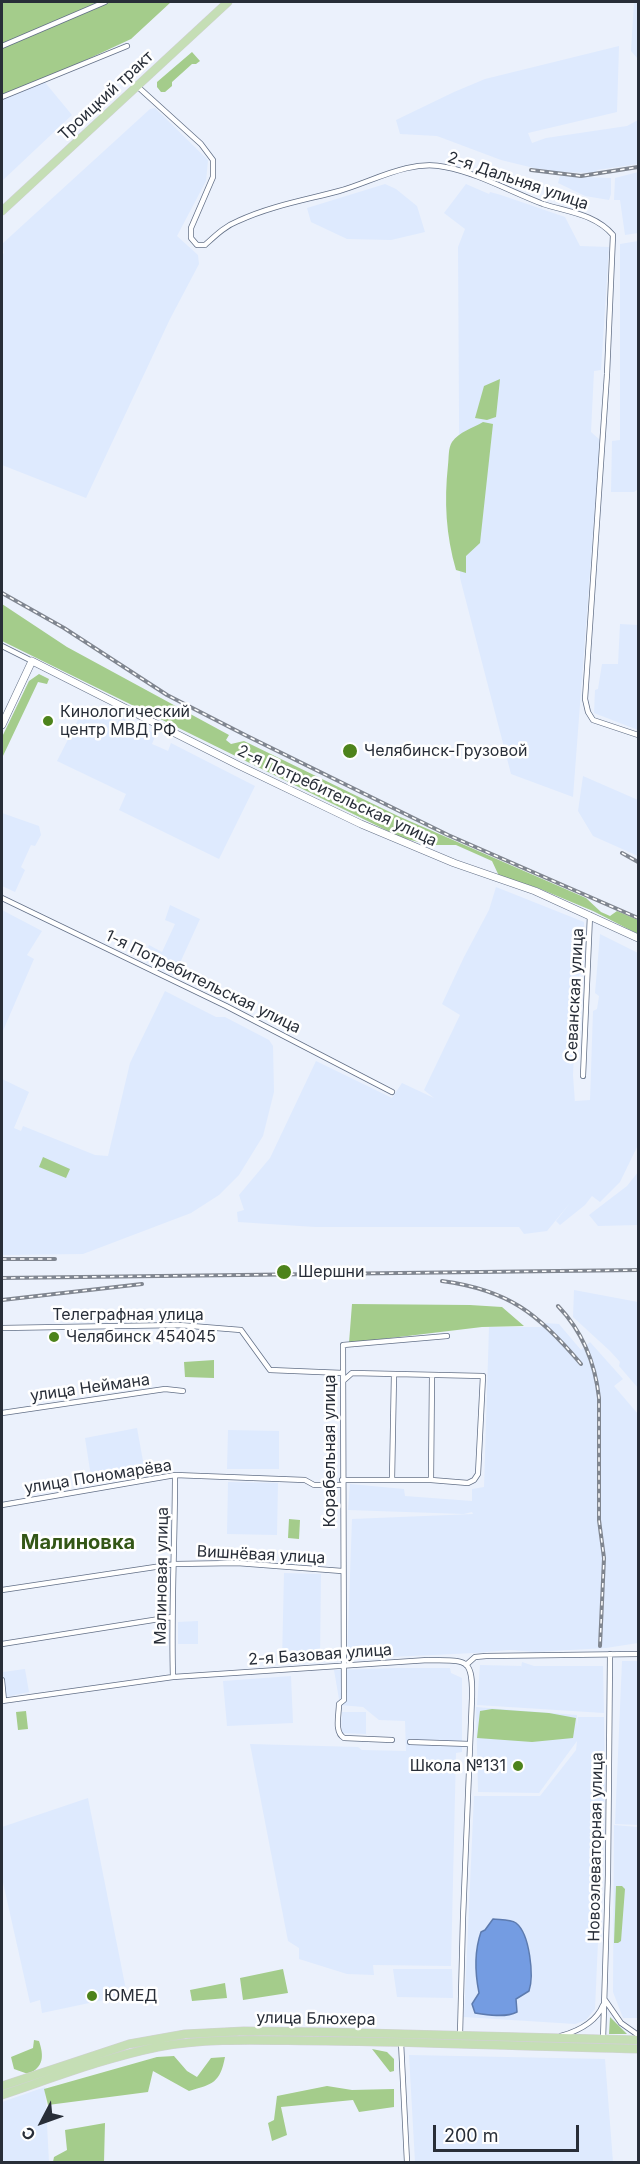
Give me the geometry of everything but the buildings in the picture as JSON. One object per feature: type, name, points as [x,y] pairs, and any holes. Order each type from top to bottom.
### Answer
[{"type":"main road","name":"Троицкий тракт","points":[[2,211],[228,2]]},
{"type":"main road","name":"улица Блюхера","points":[[2,2086],[129,2044],[185,2034],[244,2031],[401,2038],[460,2044],[639,2049]]},
{"type":"main road","name":"улица Блюхера","points":[[2,2095],[124,2055],[159,2047],[196,2043],[460,2035],[639,2040]]},
{"type":"street","points":[[2,46],[105,2]]},
{"type":"street","points":[[2,98],[127,46]]},
{"type":"street","name":"2-я Дальняя улица","points":[[137,86],[201,144],[213,160],[213,177],[191,228],[192,241],[200,246],[205,245],[236,221],[261,211],[341,190],[392,172],[425,165],[444,166],[544,204],[588,216],[604,225],[613,234],[607,374],[585,699],[588,712],[593,720],[639,735]]},
{"type":"street","name":"2-я Потребительская улица","points":[[2,646],[238,765],[402,843],[535,891],[639,938]]},
{"type":"street","points":[[2,725],[32,662]]},
{"type":"street","name":"1-я Потребительская улица","points":[[2,898],[226,1006],[392,1092]]},
{"type":"street","name":"Севанская улица","points":[[583,1076],[590,915]]},
{"type":"street","name":"Телеграфная улица","points":[[2,1328],[179,1325],[242,1330],[270,1370],[343,1373]]},
{"type":"street","name":"Корабельная улица","points":[[392,1740],[345,1738],[340,1736],[338,1731],[339,1704],[344,1700],[342,1664],[343,1345],[447,1336]]},
{"type":"street","points":[[343,1382],[352,1373],[432,1375],[430,1479]]},
{"type":"street","points":[[392,1480],[394,1374]]},
{"type":"street","name":"улица Пономарёва","points":[[2,1505],[176,1475],[304,1480],[314,1485],[430,1479],[468,1483],[478,1474],[483,1376],[432,1375]]},
{"type":"street","name":"улица Неймана","points":[[2,1413],[165,1389],[183,1391]]},
{"type":"street","name":"Малиновая улица","points":[[173,1677],[172,1617],[176,1475]]},
{"type":"street","name":"Вишнёвая улица","points":[[2,1590],[175,1564],[237,1563],[342,1571]]},
{"type":"street","points":[[2,1644],[172,1617]]},
{"type":"street","name":"Новоэлеваторная улица","points":[[603,2040],[610,1654]]},
{"type":"street","name":"2-я Базовая улица","points":[[3,1701],[173,1677],[342,1664],[428,1659],[455,1660],[466,1665],[475,1657],[639,1654]]},
{"type":"street","points":[[460,2044],[472,1675],[466,1665]]},
{"type":"street","points":[[2,1680],[3,1701]]},
{"type":"street","points":[[410,1742],[470,1744]]},
{"type":"street","points":[[605,2000],[621,2023],[639,2035]]},
{"type":"street","points":[[552,2039],[577,2031],[593,2020],[601,2011],[605,2000]]},
{"type":"street","points":[[401,2038],[407,2163]]},
{"type":"shaded area","points":[[634,2],[638,2],[638,59],[631,51]]},
{"type":"shaded area","points":[[619,46],[617,112],[528,133],[532,143],[546,138],[627,126],[638,120],[638,164],[597,170],[596,173],[550,172],[501,160],[437,136],[400,134],[396,120],[485,79]]},
{"type":"shaded area","points":[[43,80],[72,115],[2,181],[2,99]]},
{"type":"shaded area","points":[[155,108],[208,160],[206,181],[177,236],[198,255],[199,264],[170,319],[86,498],[2,465],[2,255],[4,253],[2,244],[150,109]]},
{"type":"shaded area","points":[[638,172],[638,233],[625,235],[620,200],[614,200],[615,178]]},
{"type":"shaded area","points":[[560,176],[611,178],[609,200],[585,196],[558,183]]},
{"type":"shaded area","points":[[385,184],[396,189],[417,206],[425,232],[391,240],[347,239],[311,222],[307,208]]},
{"type":"shaded area","points":[[466,184],[489,194],[490,192],[501,195],[565,217],[580,246],[609,247],[601,370],[594,371],[591,432],[600,440],[573,797],[511,774],[460,578],[458,247],[465,229],[444,213]]},
{"type":"shaded area","points":[[638,241],[638,489],[634,492],[611,492],[612,441],[620,440],[620,244]]},
{"type":"shaded area","points":[[620,624],[638,625],[638,730],[594,713],[595,690],[598,689],[602,664],[618,664]]},
{"type":"shaded area","points":[[85,706],[117,722],[120,717],[156,734],[152,744],[168,751],[171,743],[255,786],[219,859],[119,810],[126,794],[57,761]]},
{"type":"shaded area","points":[[583,776],[638,800],[638,856],[593,836],[578,811]]},
{"type":"shaded area","points":[[2,813],[39,826],[41,835],[35,846],[31,845],[21,867],[25,870],[15,892],[2,886]]},
{"type":"shaded area","points":[[496,887],[584,922],[584,948],[581,955],[575,1030],[573,1075],[575,1103],[575,1101],[590,1100],[593,1011],[597,1009],[599,996],[595,993],[600,934],[638,953],[638,1145],[620,1182],[600,1202],[592,1196],[585,1205],[560,1225],[556,1221],[570,1203],[547,1231],[524,1234],[519,1227],[315,1227],[238,1222],[237,1212],[244,1210],[239,1195],[270,1158],[316,1061],[392,1098],[402,1083],[434,1098],[424,1090],[460,1015],[442,1004],[489,910]]},
{"type":"shaded area","points":[[170,905],[200,919],[174,976],[142,960],[149,945],[162,952],[175,924],[165,920]]},
{"type":"shaded area","points":[[2,910],[42,931],[27,955],[34,959],[2,1033]]},
{"type":"shaded area","points":[[165,991],[216,1017],[225,1017],[269,1040],[273,1046],[274,1092],[263,1136],[239,1175],[219,1195],[191,1213],[83,1254],[2,1255],[2,1079],[29,1092],[14,1128],[21,1131],[23,1126],[95,1155],[108,1156],[130,1063]]},
{"type":"shaded area","points":[[638,1172],[638,1225],[598,1226],[589,1215],[627,1186]]},
{"type":"shaded area","points":[[574,1290],[638,1302],[638,1388],[619,1366],[620,1362],[610,1351],[573,1317]]},
{"type":"shaded area","points":[[545,1323],[559,1324],[581,1350],[590,1342],[623,1379],[614,1386],[638,1414],[638,1643],[606,1648],[535,1652],[510,1650],[347,1659],[352,1519],[473,1514],[472,1512],[464,1514],[348,1510],[350,1484],[404,1489],[405,1496],[472,1501],[472,1489],[484,1487],[489,1327],[542,1327]]},
{"type":"shaded area","points":[[137,1428],[145,1472],[92,1483],[85,1438]]},
{"type":"shaded area","points":[[228,1430],[279,1431],[279,1469],[227,1469]]},
{"type":"shaded area","points":[[228,1482],[278,1483],[277,1535],[227,1534]]},
{"type":"shaded area","points":[[284,1573],[321,1574],[320,1661],[282,1661]]},
{"type":"shaded area","points":[[198,1621],[198,1644],[178,1644],[178,1622]]},
{"type":"shaded area","points":[[622,1661],[638,1661],[638,1825],[615,1824]]},
{"type":"shaded area","points":[[522,1662],[534,1666],[603,1666],[604,1713],[477,1705],[480,1665],[521,1666],[521,1668]]},
{"type":"shaded area","points":[[450,1668],[451,1673],[462,1678],[462,1752],[456,1753],[451,1966],[373,1965],[374,1975],[347,1974],[299,1959],[299,1948],[288,1941],[250,1744],[358,1747],[362,1750],[406,1751],[405,1721],[379,1720],[363,1707],[340,1705],[334,1670]]},
{"type":"shaded area","points":[[25,1669],[29,1692],[6,1697],[3,1672]]},
{"type":"shaded area","points":[[291,1676],[293,1723],[227,1726],[223,1681]]},
{"type":"shaded area","points":[[476,1707],[577,1715],[577,1728],[578,1717],[604,1717],[605,1784],[595,2009],[586,2020],[575,2024],[464,2017],[474,1796],[540,1796],[576,1750],[577,1741],[539,1793],[478,1792]]},
{"type":"shaded area","points":[[342,1712],[366,1712],[366,1734],[341,1733]]},
{"type":"shaded area","points":[[88,1798],[127,1995],[42,2013],[40,2000],[30,2003],[2,1878],[2,1827]]},
{"type":"shaded area","points":[[614,1825],[638,1827],[638,2018],[623,2018],[613,1992]]},
{"type":"shaded area","points":[[393,1969],[452,1969],[453,1998],[397,1997]]},
{"type":"shaded area","points":[[409,2055],[605,2059],[613,2162],[415,2162]]},
{"type":"shaded area","points":[[45,2087],[49,2162],[2,2162],[2,2102]]},
{"type":"green space","points":[[2,2],[171,2],[131,39],[2,99]]},
{"type":"green space","points":[[192,52],[200,61],[192,64],[172,82],[172,86],[165,92],[161,92],[157,87],[157,82]]},
{"type":"green space","points":[[500,379],[496,417],[487,420],[475,418],[484,386]]},
{"type":"green space","points":[[483,422],[493,424],[480,543],[466,556],[466,573],[456,570],[448,531],[446,492],[449,453],[455,439]]},
{"type":"green space","points":[[2,604],[67,647],[229,735],[226,740],[231,744],[244,741],[398,816],[586,898],[601,912],[610,916],[617,911],[638,920],[638,934],[593,911],[538,888],[499,876],[492,861],[456,845],[431,845],[402,838],[2,641]]},
{"type":"green space","points":[[39,674],[49,679],[47,684],[38,682],[2,758],[2,737],[29,681]]},
{"type":"green space","points":[[43,1157],[70,1169],[66,1178],[39,1167]]},
{"type":"green space","points":[[352,1304],[502,1307],[524,1326],[482,1327],[349,1343]]},
{"type":"green space","points":[[214,1360],[214,1378],[185,1377],[184,1362]]},
{"type":"green space","points":[[289,1519],[300,1520],[299,1539],[288,1538]]},
{"type":"green space","points":[[492,1709],[549,1713],[576,1718],[573,1738],[532,1742],[477,1738],[480,1711]]},
{"type":"green space","points":[[26,1711],[28,1729],[18,1730],[16,1712]]},
{"type":"green space","points":[[616,1886],[622,1886],[625,1889],[621,1941],[614,1943]]},
{"type":"green space","points":[[283,1969],[288,1993],[243,2000],[240,1978]]},
{"type":"green space","points":[[225,1983],[227,1998],[192,2001],[190,1990]]},
{"type":"green space","points":[[610,2017],[627,2034],[609,2034]]},
{"type":"green space","points":[[34,2040],[39,2041],[41,2046],[40,2064],[28,2074],[14,2069],[11,2057],[33,2048]]},
{"type":"green space","points":[[372,2049],[387,2052],[394,2059],[394,2071],[390,2072]]},
{"type":"green space","points":[[174,2056],[187,2071],[197,2077],[211,2058],[225,2057],[221,2072],[214,2081],[189,2091],[153,2071],[148,2092],[48,2105],[44,2089],[157,2057]]},
{"type":"green space","points":[[327,2086],[352,2090],[394,2089],[394,2107],[359,2112],[353,2100],[281,2107],[287,2135],[272,2141],[268,2123],[274,2120],[277,2096]]},
{"type":"green space","points":[[105,2123],[104,2162],[53,2162],[54,2157],[67,2150],[65,2130]]},
{"type":"water","points":[[493,1919],[508,1920],[521,1928],[530,1956],[529,1991],[516,1999],[517,2012],[507,2015],[475,2013],[472,2004],[479,1993],[477,1947],[481,1932]]},
{"type":"railway","points":[[531,170],[581,176],[638,167]]},
{"type":"railway","points":[[2,593],[64,628],[167,695],[247,736],[448,835],[638,918]]},
{"type":"railway","points":[[622,853],[638,862]]},
{"type":"railway","points":[[2,1259],[55,1259]]},
{"type":"railway","points":[[2,1278],[638,1270]]},
{"type":"railway","points":[[442,1281],[486,1291],[520,1307],[550,1331],[581,1364]]},
{"type":"railway","points":[[2,1300],[142,1284]]},
{"type":"railway","points":[[558,1306],[574,1326],[586,1348],[591,1360],[599,1398],[599,1520],[604,1558],[600,1646]]},
{"type":"place","name":"Кинологический центр МВД РФ","points":[[48,721]]},
{"type":"place","name":"Челябинск-Грузовой","points":[[350,751]]},
{"type":"place","name":"Шершни","points":[[284,1272]]},
{"type":"place","name":"Челябинск 454045","points":[[54,1337]]},
{"type":"place","name":"Школа №131","points":[[518,1766]]},
{"type":"place","name":"ЮМЕД","points":[[92,1996]]},
{"type":"district","name":"Малиновка","points":[[78,1543]]}]
